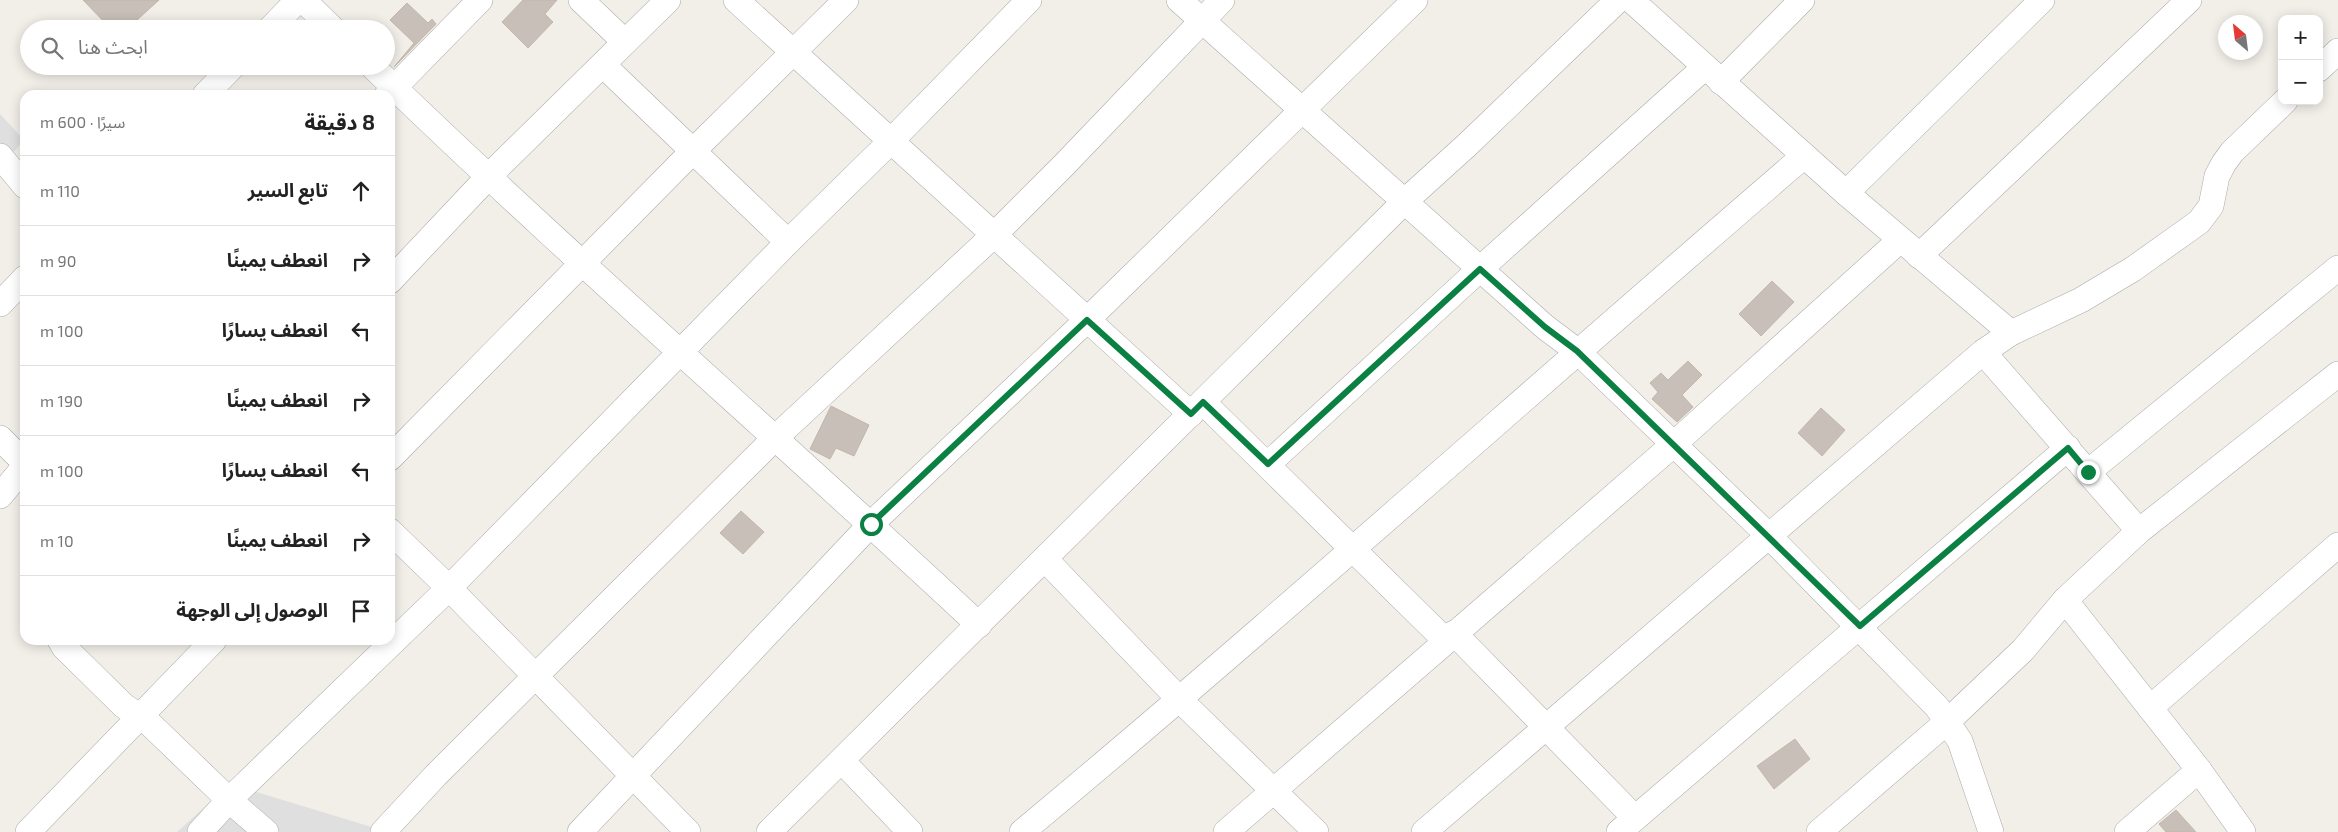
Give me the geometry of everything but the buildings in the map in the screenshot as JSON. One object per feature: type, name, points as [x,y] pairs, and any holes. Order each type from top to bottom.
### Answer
[{"type":"street","points":[[279,20],[298,0]]},
{"type":"street","points":[[303,0],[324,20]]},
{"type":"street","points":[[391,90],[480,0]]},
{"type":"street","points":[[581,0],[625,42]]},
{"type":"street","points":[[395,276],[489,176],[668,0]]},
{"type":"street","points":[[736,0],[1087,320],[1268,464],[1354,549],[1546,726],[1627,825],[2068,448]]},
{"type":"street","points":[[395,453],[693,151],[846,0]]},
{"type":"street","points":[[395,640],[449,588],[788,242],[890,142],[1029,0]]},
{"type":"street","points":[[1179,0],[1545,327],[1577,351],[1860,626],[1948,721],[1960,741],[1991,832]]},
{"type":"street","points":[[383,832],[436,775],[774,439],[994,235],[1222,0]]},
{"type":"street","points":[[580,832],[871,524],[1087,320],[1415,0]]},
{"type":"street","points":[[769,832],[1404,202],[1467,145],[1618,0]]},
{"type":"street","points":[[1631,0],[1846,193],[2011,333]]},
{"type":"street","points":[[1268,464],[1480,269],[1802,0]]},
{"type":"street","points":[[1846,193],[2042,0]]},
{"type":"street","points":[[1226,832],[1674,444],[1910,248],[2189,0]]},
{"type":"street","points":[[2323,65],[2338,51]]},
{"type":"street","points":[[603,65],[788,242]]},
{"type":"street","points":[[210,90],[224,75]]},
{"type":"street","points":[[378,75],[389,90]]},
{"type":"street","points":[[395,95],[489,176],[581,264],[871,524],[979,624]]},
{"type":"street","points":[[1424,832],[1983,352],[2011,333],[2080,300],[2133,269],[2199,222],[2210,206],[2217,176],[2224,163],[2232,152],[2281,105]]},
{"type":"street","points":[[0,156],[20,180]]},
{"type":"street","points":[[1022,832],[1180,700],[1577,351],[1804,156]]},
{"type":"street","points":[[2088,472],[2338,268]]},
{"type":"street","points":[[0,304],[20,283]]},
{"type":"street","points":[[1983,352],[2139,530]]},
{"type":"street","points":[[1819,832],[1948,721],[2024,650],[2065,600],[2139,530],[2338,374]]},
{"type":"street","points":[[0,438],[20,459]]},
{"type":"street","points":[[0,496],[20,470]]},
{"type":"street","points":[[395,537],[449,588],[535,678],[688,832]]},
{"type":"street","points":[[2150,708],[2338,545]]},
{"type":"street","points":[[1044,559],[1180,700],[1316,832]]},
{"type":"street","points":[[2065,600],[2199,770],[2243,832]]},
{"type":"street","points":[[63,645],[124,706],[140,716],[229,800],[266,832]]},
{"type":"street","points":[[28,832],[209,645]]},
{"type":"street","points":[[200,832],[229,800],[390,645]]},
{"type":"street","points":[[842,761],[910,832]]},
{"type":"street","points":[[2127,832],[2199,770]]},
{"type":"shaded area","points":[[0,114],[20,136],[20,145],[0,168]]},
{"type":"shaded area","points":[[230,784],[388,832],[177,832]]},
{"type":"route","points":[[871,524],[1087,320],[1191,414],[1203,402],[1268,464],[1480,269],[1545,327],[1577,351],[1860,626],[2068,448],[2088,472]]}]
